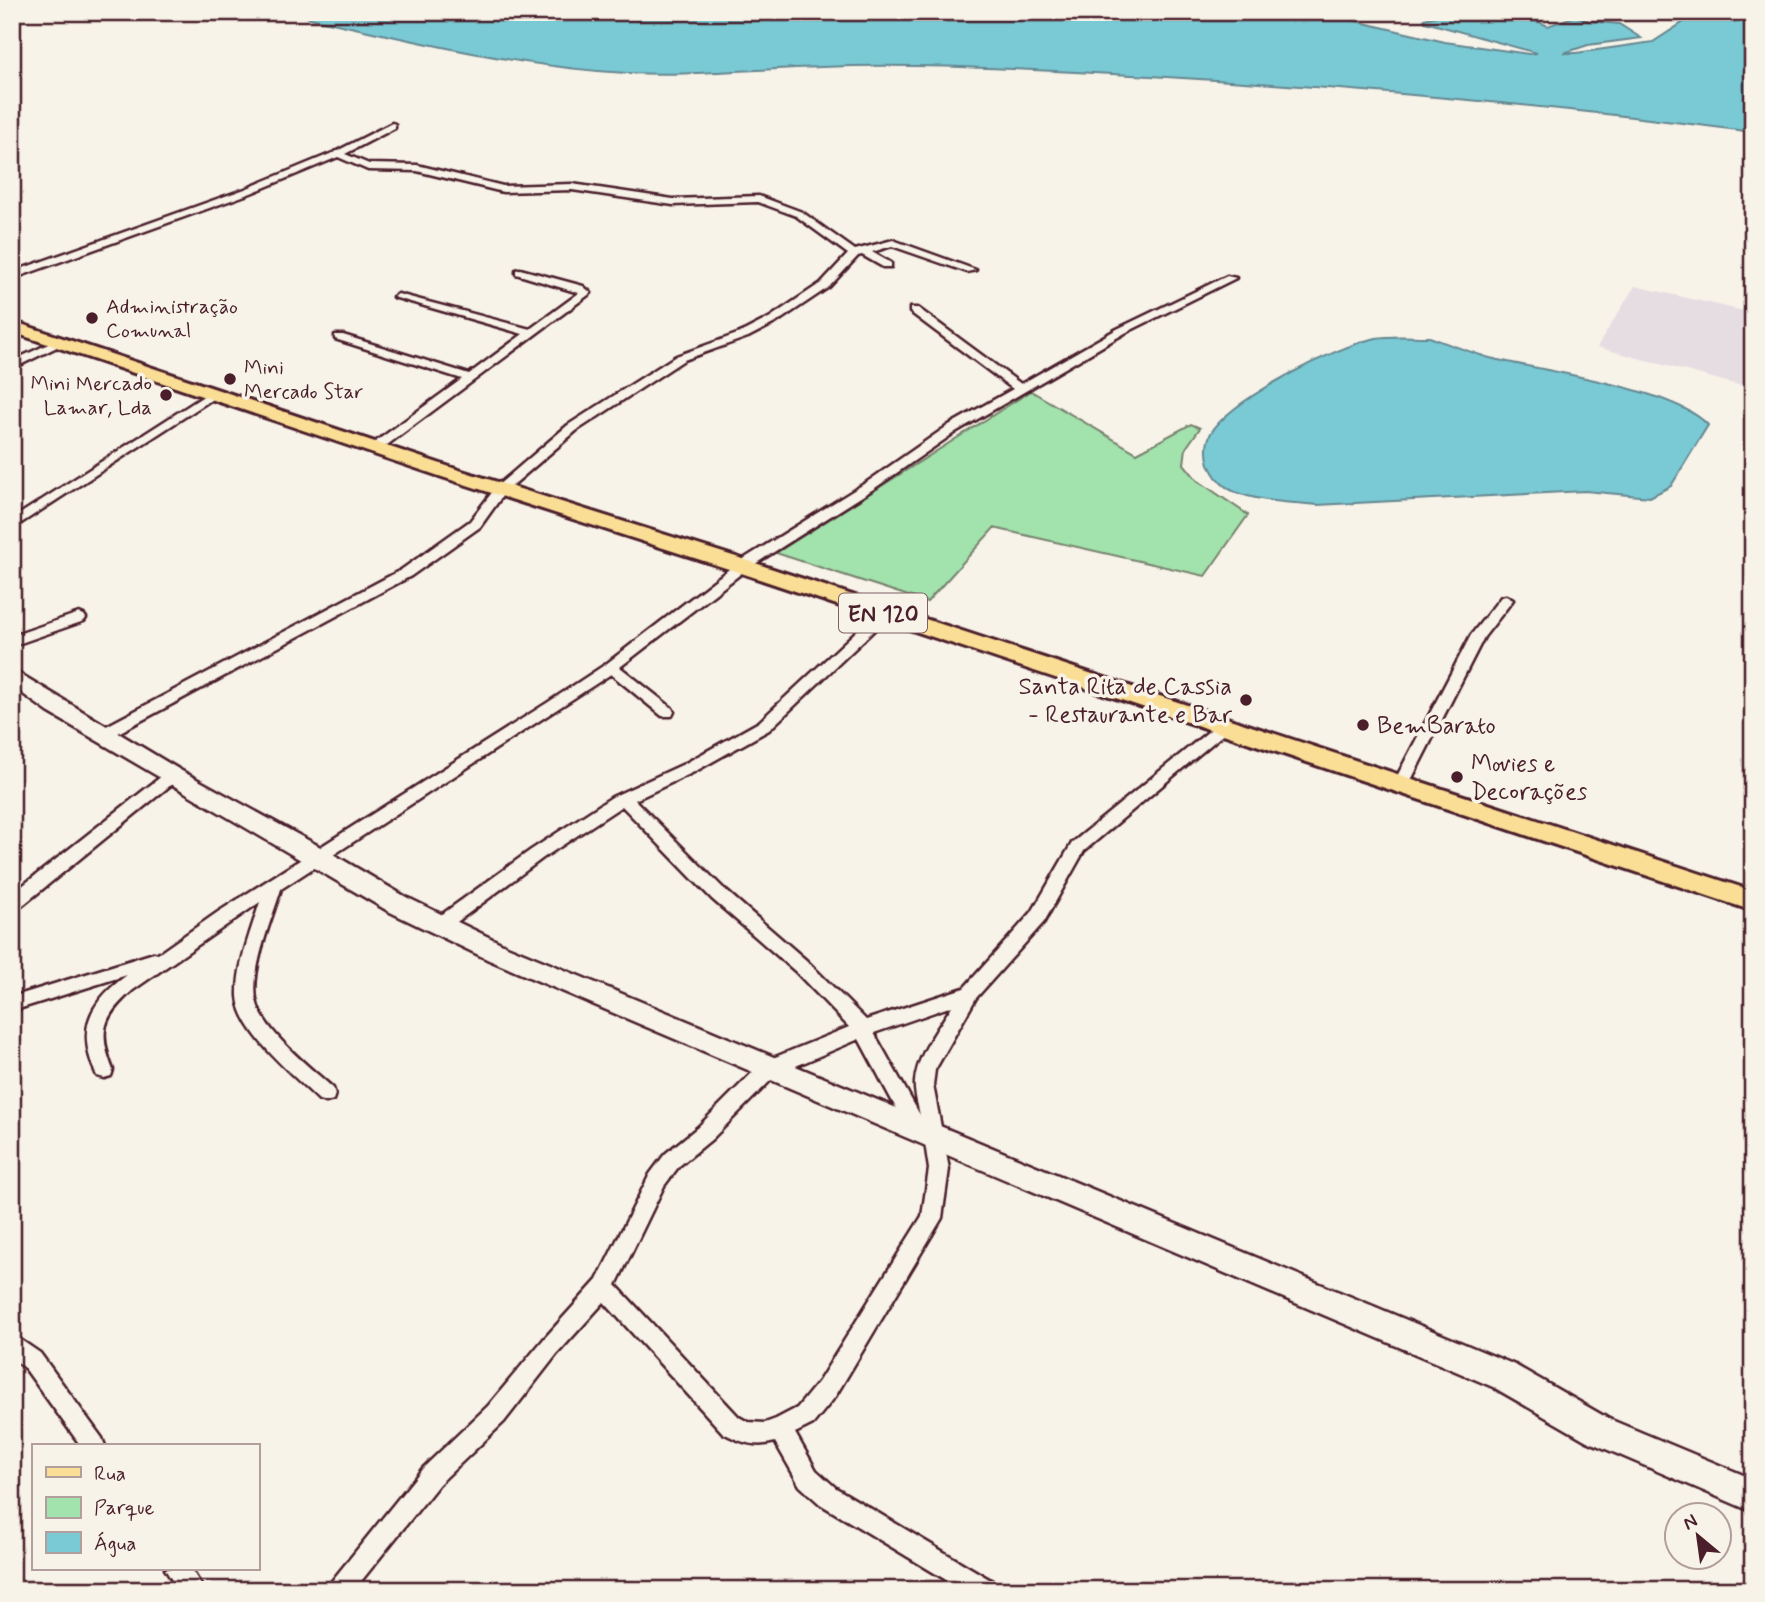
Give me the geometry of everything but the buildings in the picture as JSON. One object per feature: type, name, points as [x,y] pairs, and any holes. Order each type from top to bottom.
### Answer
[{"type":"main road","name":"EN 120","points":[[12,326],[1753,901]]},
{"type":"street","points":[[12,276],[84,248],[202,209],[338,154],[391,126]]},
{"type":"street","points":[[338,154],[368,167],[413,168],[503,189],[572,187],[673,202],[760,199],[799,214],[860,253],[887,265]]},
{"type":"street","points":[[102,735],[406,573],[475,524],[501,489],[566,432],[680,358],[744,335],[773,320],[819,290],[860,253],[893,243],[971,270]]},
{"type":"street","points":[[376,448],[586,293],[579,288],[520,272]]},
{"type":"street","points":[[104,1070],[95,1047],[96,1023],[108,1000],[127,985],[224,917],[273,888],[318,856],[611,667],[742,566],[871,485],[953,428],[1133,324],[1231,278]]},
{"type":"street","points":[[398,297],[533,333]]},
{"type":"street","points":[[914,310],[1021,389]]},
{"type":"street","points":[[339,337],[471,378]]},
{"type":"street","points":[[12,366],[61,342]]},
{"type":"street","points":[[12,525],[213,394]]},
{"type":"street","points":[[1401,784],[1478,635],[1506,600]]},
{"type":"street","points":[[440,925],[537,854],[623,798],[689,768],[764,726],[884,613]]},
{"type":"street","points":[[12,641],[79,618]]},
{"type":"street","points":[[611,667],[667,712]]},
{"type":"street","points":[[12,676],[102,735],[172,776],[318,856],[397,904],[498,953],[1504,1376],[1598,1430],[1753,1496]]},
{"type":"street","points":[[925,1133],[926,1070],[970,993],[1038,917],[1078,847],[1088,836],[1225,726]]},
{"type":"street","points":[[12,904],[172,776]]},
{"type":"street","points":[[604,1287],[731,1425],[747,1433],[765,1434],[780,1429],[805,1416],[827,1389],[932,1218],[939,1170],[925,1133],[863,1029],[801,966],[718,894],[623,798]]},
{"type":"street","points":[[273,888],[249,976],[247,1000],[258,1024],[326,1094]]},
{"type":"street","points":[[12,1004],[173,955]]},
{"type":"street","points":[[339,1590],[431,1476],[496,1414],[550,1347],[604,1287],[657,1180],[672,1160],[705,1133],[770,1068],[863,1029],[970,993]]},
{"type":"street","points":[[12,1344],[32,1360],[93,1444]]},
{"type":"street","points":[[780,1429],[808,1478],[828,1496],[986,1590]]},
{"type":"street","points":[[178,1570],[192,1590]]},
{"type":"shaded area","points":[[1635,286],[1753,313],[1753,389],[1597,347]]},
{"type":"green space","points":[[1031,391],[1137,453],[1191,424],[1200,428],[1186,448],[1184,464],[1197,480],[1248,515],[1205,576],[994,528],[927,602],[776,553]]},
{"type":"water","points":[[292,12],[1317,12],[1445,42],[1529,54],[1537,53],[1425,22],[1424,19],[1440,15],[1439,12],[1495,15],[1522,18],[1548,26],[1575,16],[1589,21],[1619,24],[1641,38],[1588,45],[1564,53],[1576,53],[1653,42],[1699,12],[1753,12],[1753,132],[1476,100],[1105,74],[893,66],[675,74],[586,70],[467,52]]},
{"type":"water","points":[[1382,337],[1429,337],[1490,358],[1638,391],[1691,412],[1708,425],[1671,486],[1650,497],[1585,491],[1317,505],[1243,495],[1218,480],[1209,464],[1207,452],[1211,433],[1222,419],[1262,390],[1312,363],[1359,343]]},
{"type":"place","name":"Administração Comunal","points":[[92,318]]},
{"type":"place","name":"Mini Mercado Star","points":[[230,379]]},
{"type":"place","name":"Mini Mercado Lamar, Lda","points":[[166,395]]},
{"type":"place","name":"Santa Rita de Cassia - Restaurante e Bar","points":[[1246,700]]},
{"type":"place","name":"BemBarato","points":[[1363,725]]},
{"type":"place","name":"Movies e Decorações","points":[[1457,777]]}]
